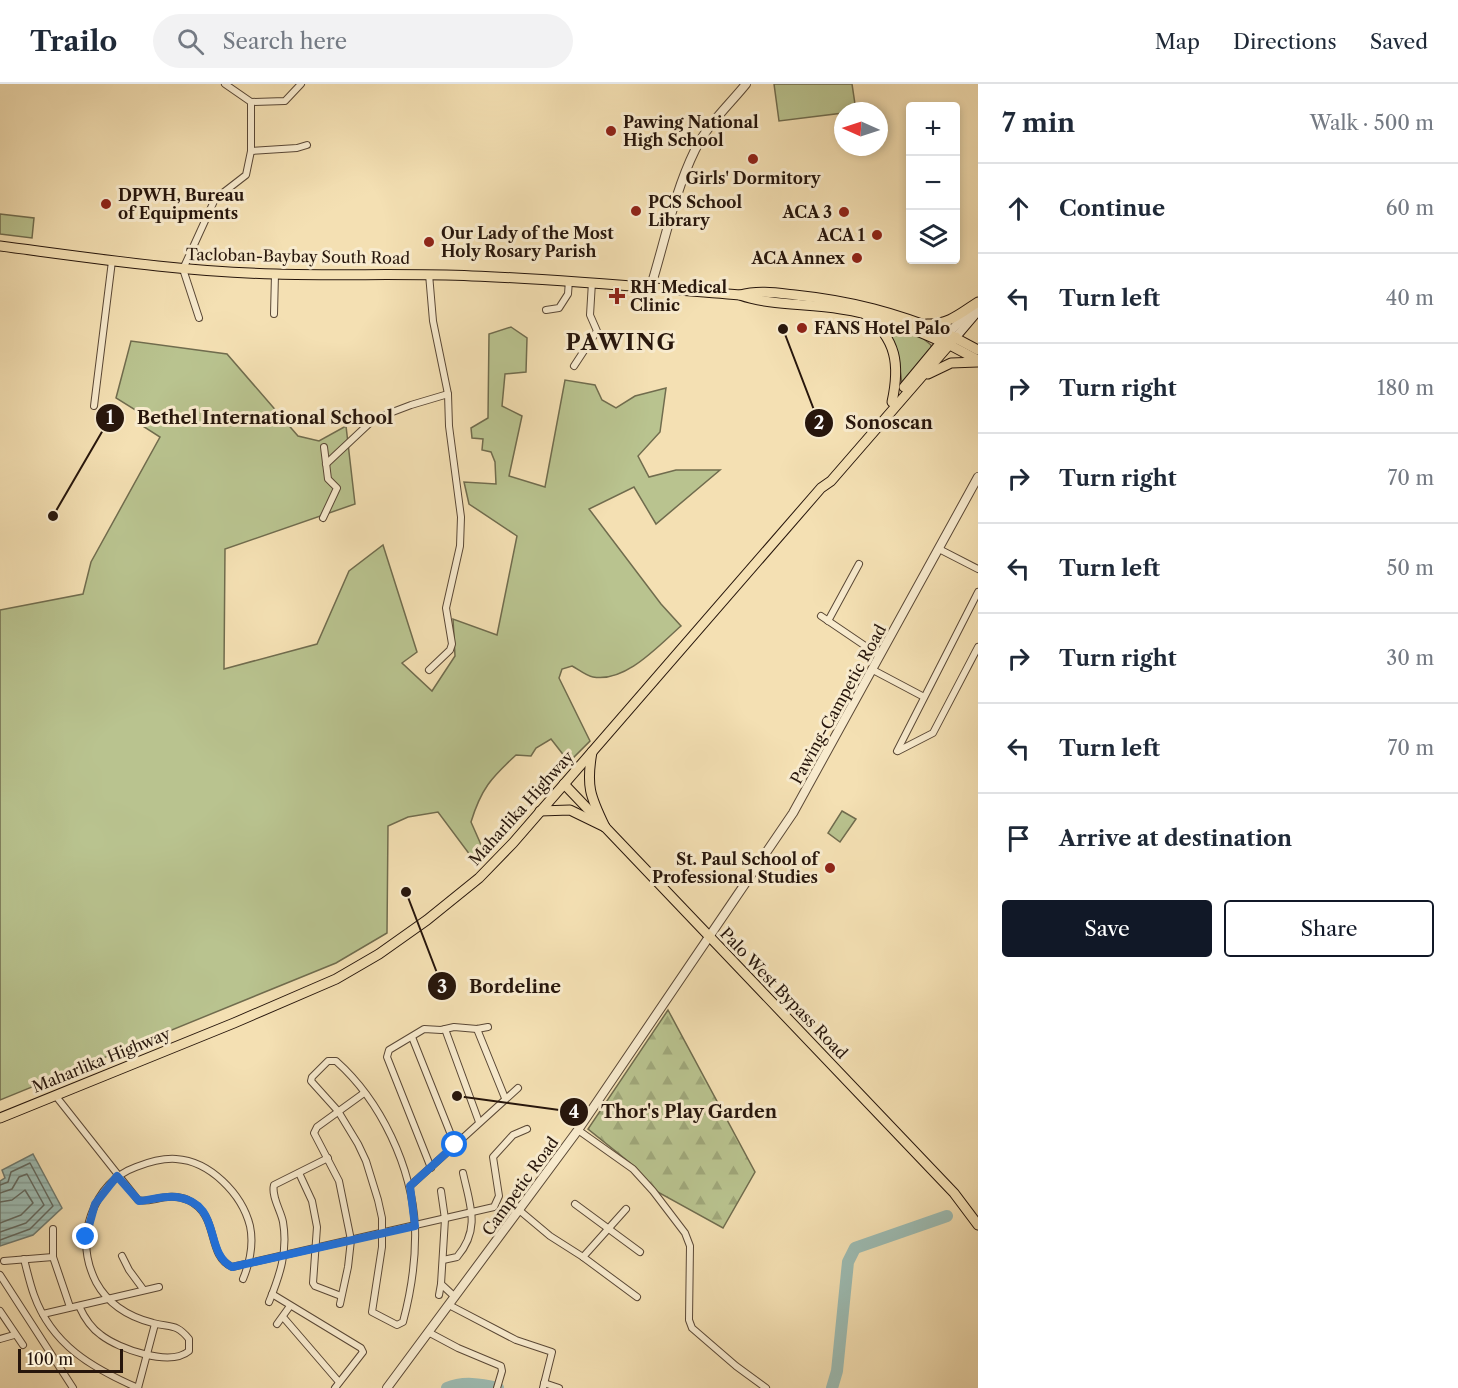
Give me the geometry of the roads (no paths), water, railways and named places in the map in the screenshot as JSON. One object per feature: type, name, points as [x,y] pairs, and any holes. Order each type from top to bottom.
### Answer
[{"type":"main road","name":"Tacloban-Baybay South Road","points":[[0,246],[183,269],[275,274],[429,274],[651,286],[840,308],[949,339]]},
{"type":"main road","name":"Tacloban-Baybay South Road","points":[[740,295],[752,291],[768,292],[872,307],[921,324],[949,339]]},
{"type":"main road","points":[[921,324],[950,321],[978,302]]},
{"type":"main road","points":[[949,339],[978,302]]},
{"type":"main road","points":[[949,339],[978,311]]},
{"type":"main road","points":[[865,314],[874,321],[893,348],[897,374],[892,402]]},
{"type":"main road","points":[[949,339],[978,350]]},
{"type":"main road","points":[[949,339],[978,361]]},
{"type":"main road","name":"Maharlika Highway","points":[[0,1118],[336,979],[379,954],[479,878],[513,843],[821,488],[831,481],[919,380],[949,339]]},
{"type":"main road","name":"Maharlika Highway","points":[[821,488],[826,478],[949,339]]},
{"type":"main road","points":[[919,380],[935,369],[951,363],[978,361]]},
{"type":"main road","points":[[592,750],[588,771],[589,788],[593,803],[605,827]]},
{"type":"main road","name":"Palo West Bypass Road","points":[[564,783],[954,1193],[978,1225]]},
{"type":"main road","points":[[540,811],[570,810],[605,827]]},
{"type":"street","points":[[225,84],[251,102],[285,101],[300,84]]},
{"type":"street","points":[[651,286],[668,221],[695,150],[707,130],[746,84]]},
{"type":"street","points":[[200,318],[183,269],[215,199],[246,175],[251,151],[251,102]]},
{"type":"street","points":[[251,151],[297,148],[307,145]]},
{"type":"street","points":[[94,406],[112,261]]},
{"type":"street","points":[[274,314],[275,274]]},
{"type":"street","points":[[429,274],[433,321],[448,394],[449,426],[461,517],[460,546],[446,608],[452,644],[450,650],[429,670]]},
{"type":"street","points":[[546,310],[559,308],[568,294],[569,280]]},
{"type":"street","points":[[574,366],[597,331],[590,315],[592,282]]},
{"type":"street","points":[[326,464],[374,419],[448,394]]},
{"type":"street","points":[[323,518],[337,488],[328,479],[324,447]]},
{"type":"street","name":"Pawing-Campetic Road","points":[[708,935],[793,813],[978,477]]},
{"type":"street","points":[[939,549],[978,569]]},
{"type":"street","points":[[828,621],[859,564]]},
{"type":"street","points":[[978,592],[897,751],[933,733],[978,647]]},
{"type":"street","points":[[821,616],[880,656]]},
{"type":"street","points":[[873,670],[924,697]]},
{"type":"street","name":"Campetic Road","points":[[387,1388],[578,1130],[708,935]]},
{"type":"street","points":[[431,1168],[387,1057],[389,1050],[424,1029],[488,1027]]},
{"type":"street","points":[[445,1029],[478,1122]]},
{"type":"street","points":[[477,1029],[506,1098]]},
{"type":"street","points":[[412,1037],[455,1145]]},
{"type":"street","points":[[328,1061],[336,1061],[364,1093],[389,1133],[410,1186],[415,1226],[408,1300],[402,1322],[397,1325],[372,1312],[383,1233],[378,1200],[366,1161],[350,1128],[338,1111],[311,1081],[328,1061]]},
{"type":"street","points":[[410,1186],[518,1088]]},
{"type":"street","points":[[340,1304],[351,1240],[339,1181],[314,1134],[317,1127],[364,1093]]},
{"type":"street","points":[[55,1095],[139,1201],[168,1197],[182,1198],[194,1204],[212,1227],[217,1252],[228,1265],[236,1267],[494,1207],[500,1196],[493,1157],[513,1136],[527,1129]]},
{"type":"street","points":[[578,1130],[633,1169],[678,1221],[690,1246],[689,1320],[692,1328],[736,1366],[766,1388]]},
{"type":"street","points":[[269,1302],[285,1256],[283,1222],[273,1190],[274,1185],[328,1158]]},
{"type":"street","points":[[79,1306],[85,1317],[101,1335],[131,1350],[174,1357],[185,1355],[189,1351],[190,1344],[183,1332],[176,1326],[155,1324],[134,1317],[107,1298],[96,1282],[86,1253],[86,1237],[95,1204],[117,1176],[162,1159],[177,1159],[201,1167],[215,1175],[237,1199],[247,1217],[251,1239],[249,1264],[243,1279]]},
{"type":"street","points":[[299,1173],[312,1201],[317,1227],[313,1283],[341,1296]]},
{"type":"street","points":[[443,1260],[452,1259],[461,1252],[471,1234],[472,1212],[464,1173]]},
{"type":"street","points":[[439,1295],[445,1219],[441,1191]]},
{"type":"street","points":[[576,1204],[640,1252]]},
{"type":"street","points":[[584,1257],[626,1209]]},
{"type":"street","points":[[519,1210],[550,1236],[584,1257],[637,1297]]},
{"type":"street","points":[[53,1229],[53,1257],[70,1307]]},
{"type":"street","points":[[122,1256],[143,1289]]},
{"type":"street","points":[[4,1261],[53,1257]]},
{"type":"street","points":[[24,1259],[34,1295],[43,1314],[66,1345],[86,1362],[138,1388],[155,1324]]},
{"type":"street","points":[[0,1275],[74,1388]]},
{"type":"street","points":[[441,1284],[455,1297]]},
{"type":"street","points":[[43,1314],[159,1287]]},
{"type":"street","points":[[272,1294],[362,1348],[363,1352],[337,1385],[283,1317]]},
{"type":"street","points":[[449,1305],[516,1340],[552,1352],[544,1385],[559,1388]]},
{"type":"street","points":[[277,1324],[290,1306]]},
{"type":"street","points":[[0,1311],[3,1322],[23,1345]]},
{"type":"street","points":[[428,1332],[458,1348],[501,1366],[502,1371],[497,1386]]},
{"type":"street","points":[[0,1339],[14,1335]]},
{"type":"water","points":[[33,1154],[62,1208],[33,1235],[0,1246],[0,1181],[5,1178],[2,1170]]},
{"type":"waterway","points":[[832,1388],[837,1371],[848,1262],[855,1248],[947,1216]]},
{"type":"waterway","points":[[447,1388],[466,1384],[498,1388]]},
{"type":"place","name":"Pawing National High School","points":[[611,131]]},
{"type":"place","name":"Girls' Dormitory","points":[[753,159]]},
{"type":"place","name":"DPWH, Bureau of Equipments","points":[[106,204]]},
{"type":"place","name":"PCS School Library","points":[[636,211]]},
{"type":"place","name":"ACA 3","points":[[844,212]]},
{"type":"place","name":"ACA 1","points":[[877,235]]},
{"type":"place","name":"Our Lady of the Most Holy Rosary Parish","points":[[429,242]]},
{"type":"place","name":"ACA Annex","points":[[857,258]]},
{"type":"place","name":"RH Medical Clinic","points":[[617,296]]},
{"type":"place","name":"FANS Hotel Palo","points":[[802,328]]},
{"type":"place","name":"Sonoscan","points":[[783,329]]},
{"type":"place","name":"Bethel International School","points":[[53,516]]},
{"type":"place","name":"St. Paul School of Professional Studies","points":[[830,868]]},
{"type":"place","name":"Bordeline","points":[[406,892]]},
{"type":"place","name":"Thor's Play Garden","points":[[457,1096]]},
{"type":"district","name":"PAWING","points":[[621,342]]}]
